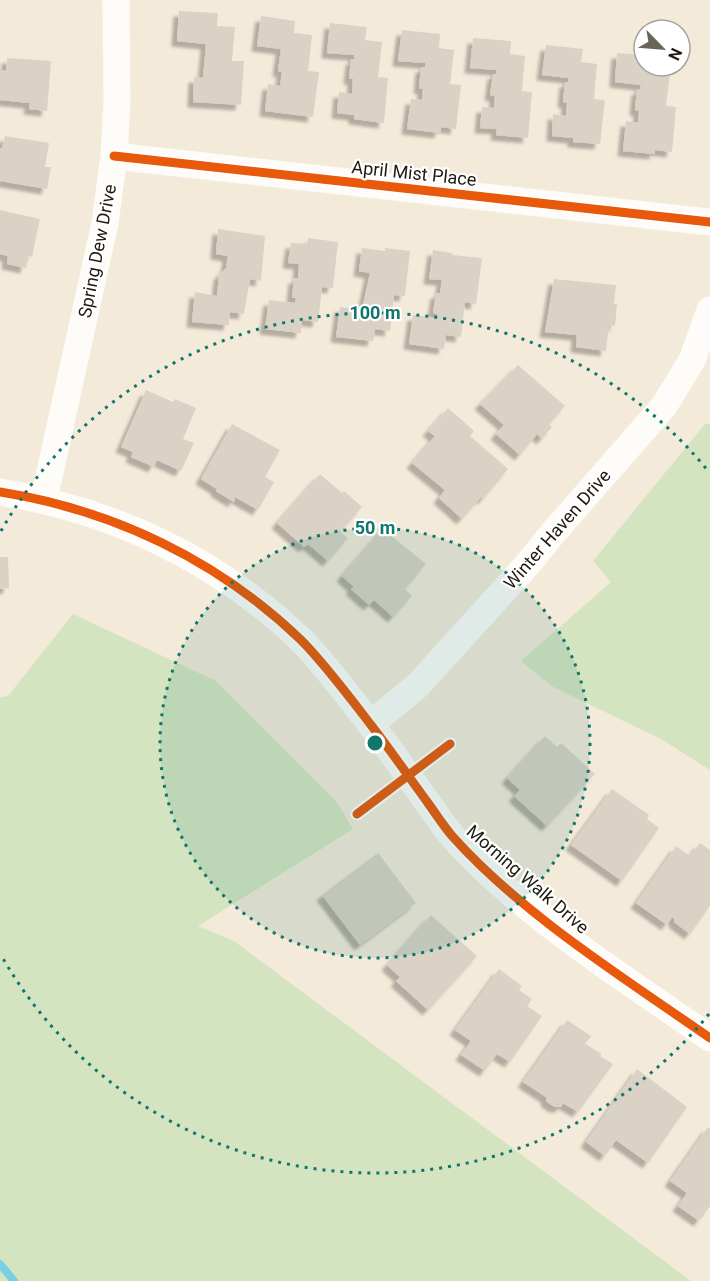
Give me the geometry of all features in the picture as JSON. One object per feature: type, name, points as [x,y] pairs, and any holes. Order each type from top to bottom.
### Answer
[{"type":"street","name":"Spring Dew Drive","points":[[44,499],[105,224],[114,156],[117,100],[116,0]]},
{"type":"street","name":"April Mist Place","points":[[114,156],[710,222]]},
{"type":"street","name":"Winter Haven Drive","points":[[371,724],[418,685],[527,565],[664,406],[692,360],[710,310]]},
{"type":"street","name":"Morning Walk Drive","points":[[0,492],[44,499],[98,515],[191,557],[232,583],[302,641],[371,724],[452,836],[499,881],[562,934],[710,1038]]},
{"type":"green space","points":[[705,424],[710,424],[710,770],[661,739],[553,687],[521,661],[611,582],[593,561]]},
{"type":"green space","points":[[73,614],[216,681],[336,801],[353,829],[198,926],[234,941],[691,1281],[0,1281],[0,697],[8,696]]},
{"type":"building","points":[[179,11],[218,13],[217,26],[235,27],[232,61],[244,61],[241,105],[193,102],[194,77],[203,78],[206,44],[177,41]]},
{"type":"building","points":[[261,16],[295,21],[294,33],[312,35],[308,71],[319,72],[313,117],[265,111],[268,84],[280,86],[282,72],[278,71],[281,49],[257,46]]},
{"type":"building","points":[[330,23],[367,27],[365,40],[382,42],[378,77],[388,78],[384,123],[354,119],[354,115],[337,113],[339,92],[352,94],[353,79],[349,79],[351,59],[354,60],[354,55],[327,53]]},
{"type":"building","points":[[402,30],[440,34],[439,48],[454,50],[450,84],[461,85],[456,129],[441,127],[440,133],[407,129],[411,99],[422,100],[423,89],[419,88],[421,67],[425,67],[425,63],[398,61]]},
{"type":"building","points":[[473,38],[511,41],[510,54],[525,56],[522,91],[532,92],[528,138],[496,135],[497,129],[480,128],[482,107],[494,108],[495,96],[490,95],[493,74],[496,74],[497,70],[470,68]]},
{"type":"building","points":[[546,45],[583,49],[581,62],[597,64],[594,99],[605,100],[600,144],[573,142],[573,138],[552,136],[553,114],[566,116],[567,103],[563,102],[565,82],[568,82],[569,78],[542,75]]},
{"type":"building","points":[[617,53],[632,54],[632,78],[669,78],[666,106],[676,107],[672,152],[655,150],[655,154],[623,151],[626,121],[638,123],[639,111],[635,110],[637,89],[640,90],[641,85],[615,82]]},
{"type":"building","points":[[7,58],[51,61],[47,111],[29,109],[30,103],[0,100],[0,70],[6,71]]},
{"type":"building","points":[[5,136],[49,143],[45,167],[51,167],[47,189],[0,181],[0,148],[2,148]]},
{"type":"building","points":[[0,210],[40,219],[32,257],[28,256],[26,268],[7,264],[8,256],[0,254]]},
{"type":"building","points":[[218,229],[265,236],[261,281],[250,279],[244,314],[230,312],[229,325],[192,322],[195,292],[217,296],[219,275],[226,268],[228,256],[216,254]]},
{"type":"building","points":[[308,238],[338,242],[333,288],[322,287],[318,322],[302,320],[301,333],[265,329],[269,300],[295,303],[296,298],[292,298],[294,278],[298,278],[299,264],[288,263],[291,243],[307,244]]},
{"type":"building","points":[[362,248],[410,251],[405,296],[394,295],[390,331],[375,329],[373,341],[336,337],[340,307],[366,310],[367,306],[363,305],[370,273],[359,271]]},
{"type":"building","points":[[433,250],[452,253],[452,255],[482,258],[476,304],[465,302],[461,337],[446,335],[444,349],[409,344],[413,315],[437,318],[437,314],[433,313],[436,293],[440,293],[442,280],[429,279]]},
{"type":"building","points":[[554,279],[616,285],[615,326],[609,325],[606,351],[576,347],[577,335],[545,332]]},
{"type":"building","points":[[518,365],[565,406],[549,424],[552,427],[542,439],[537,434],[520,455],[496,434],[504,425],[480,404]]},
{"type":"building","points":[[146,390],[173,402],[175,399],[196,408],[183,439],[194,443],[181,471],[157,460],[154,467],[131,457],[133,452],[121,447]]},
{"type":"building","points":[[448,408],[474,431],[470,436],[508,469],[483,499],[481,497],[462,519],[439,498],[445,490],[412,463],[435,436],[428,431]]},
{"type":"building","points":[[232,424],[280,450],[265,477],[274,482],[258,510],[235,497],[234,502],[201,479]]},
{"type":"building","points":[[320,474],[362,507],[340,532],[348,538],[328,561],[308,544],[304,547],[277,523]]},
{"type":"building","points":[[383,529],[426,564],[405,589],[412,596],[393,617],[374,600],[369,605],[351,589],[354,587],[342,576]]},
{"type":"building","points":[[0,557],[8,557],[9,588],[0,589]]},
{"type":"building","points":[[545,736],[557,747],[561,743],[595,774],[547,826],[514,796],[520,790],[507,778]]},
{"type":"building","points":[[612,789],[649,815],[647,819],[659,828],[622,881],[571,845]]},
{"type":"building","points":[[700,843],[710,850],[710,906],[690,934],[674,922],[672,917],[667,925],[636,903],[676,846],[690,856]]},
{"type":"building","points":[[378,853],[416,903],[360,945],[322,895]]},
{"type":"building","points":[[431,915],[477,956],[428,1010],[396,981],[400,977],[387,965]]},
{"type":"building","points":[[499,969],[522,986],[519,990],[532,999],[527,1006],[542,1016],[510,1062],[497,1054],[485,1071],[461,1055],[471,1041],[455,1030]]},
{"type":"building","points":[[567,1020],[591,1036],[585,1044],[613,1064],[578,1112],[563,1103],[561,1107],[555,1107],[547,1102],[546,1097],[523,1082]]},
{"type":"building","points":[[637,1069],[687,1107],[648,1163],[616,1140],[605,1156],[586,1142]]},
{"type":"building","points":[[708,1127],[710,1129],[710,1206],[699,1221],[678,1206],[687,1193],[670,1181]]},
{"type":"waterway","points":[[0,1264],[14,1281]]},
{"type":"cycle path","points":[[114,156],[710,222]]},
{"type":"cycle path","points":[[0,492],[83,511],[162,543],[199,563],[269,611],[301,640],[328,670],[446,829],[481,866],[542,919],[609,969],[710,1038]]},
{"type":"cycle path","points":[[357,814],[450,744]]}]
